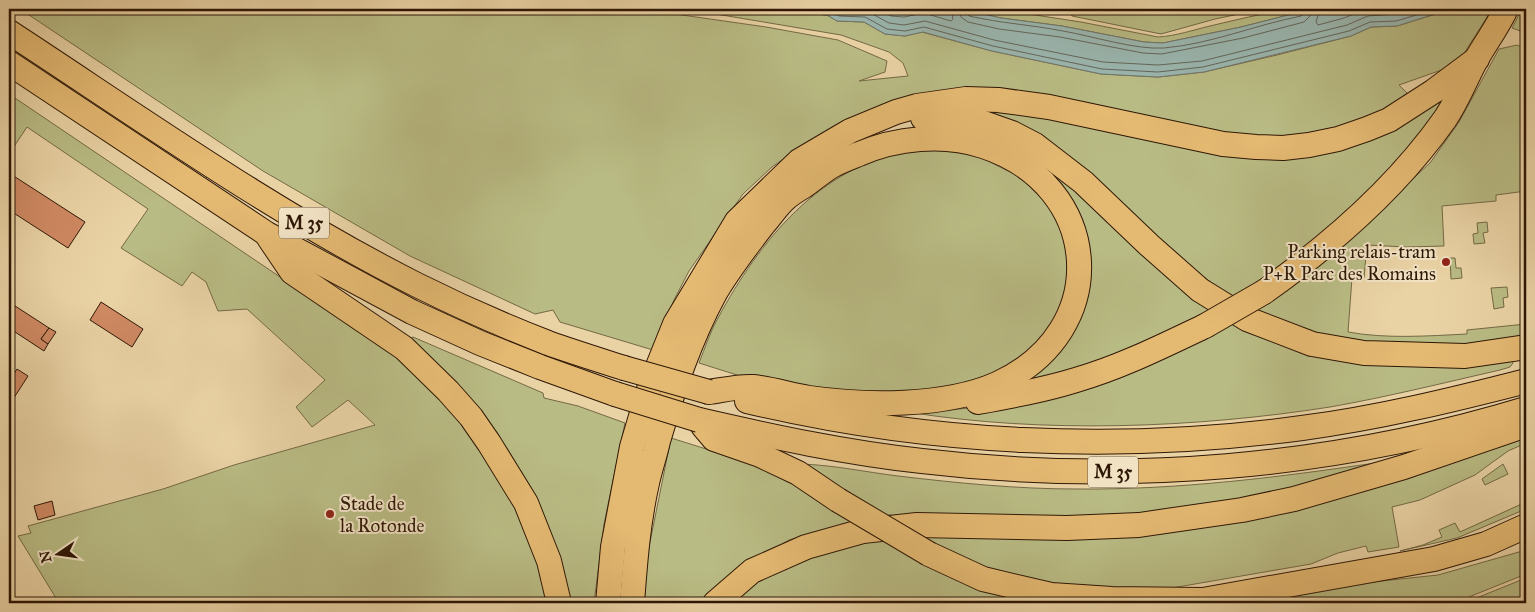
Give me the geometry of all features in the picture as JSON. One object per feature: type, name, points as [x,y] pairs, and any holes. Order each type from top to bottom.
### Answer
[{"type":"highway","points":[[939,400],[966,404],[1021,394],[1077,380],[1135,359],[1204,326],[1264,292],[1320,250],[1366,208],[1391,184],[1425,145],[1461,93],[1477,59],[1503,16]]},
{"type":"highway","name":"M 35","points":[[9,32],[292,217],[417,285],[490,319],[549,343],[624,368],[709,392],[796,413],[922,432],[1030,441],[1138,442],[1236,436],[1303,428],[1388,414],[1526,381]]},
{"type":"highway","points":[[608,603],[613,547],[632,447],[650,386],[675,324],[737,221],[799,161],[850,131],[896,112],[917,106],[966,99],[998,100],[1049,107],[1223,144],[1284,148],[1309,145],[1338,139],[1389,120],[1434,91],[1477,59]]},
{"type":"highway","name":"M 35","points":[[9,63],[266,234],[412,312],[488,347],[614,394],[699,420],[792,442],[922,461],[1025,470],[1148,472],[1304,457],[1522,418]]},
{"type":"highway","points":[[871,123],[930,117],[956,117],[978,121],[1012,133],[1034,145],[1066,168],[1200,290],[1247,319],[1312,344],[1364,352],[1465,356],[1526,347]]},
{"type":"highway","points":[[632,603],[636,552],[646,484],[672,392],[691,344],[716,293],[747,246],[784,200],[831,166],[866,151],[888,144],[933,138],[980,145],[1018,162],[1047,186],[1058,200],[1073,227],[1078,245],[1080,266],[1079,286],[1074,303],[1061,331],[1052,344],[1013,376],[973,392],[939,400],[912,402],[811,398],[750,387],[709,392]]},
{"type":"highway","points":[[266,234],[292,272],[404,348],[448,391],[470,417],[489,443],[526,504],[549,561],[559,603]]},
{"type":"highway","points":[[715,603],[752,571],[806,547],[863,531],[917,525],[1068,528],[1139,525],[1242,510],[1294,499],[1395,470],[1522,418]]},
{"type":"highway","points":[[699,420],[714,439],[760,455],[798,473],[838,500],[930,554],[983,579],[1051,595],[1196,601],[1434,559],[1486,544],[1526,526]]},
{"type":"highway","points":[[1330,578],[1404,574],[1433,570],[1460,564],[1526,538]]},
{"type":"green space","points":[[20,9],[640,9],[766,27],[838,40],[887,61],[885,72],[859,81],[908,76],[903,63],[889,52],[841,35],[686,9],[758,9],[827,15],[837,21],[864,22],[885,34],[905,36],[922,32],[992,51],[1101,74],[1158,77],[1204,72],[1277,55],[1351,36],[1371,27],[1397,26],[1436,14],[1468,9],[1492,9],[1465,52],[1450,67],[1399,85],[1412,98],[1335,132],[1252,139],[1086,107],[867,111],[836,125],[807,142],[772,167],[743,194],[689,271],[674,300],[653,350],[560,322],[553,310],[535,314],[410,256],[263,171]]},
{"type":"green space","points":[[960,9],[996,9],[1081,22],[1158,37],[1261,14],[1312,9],[1241,27],[1163,43],[1144,42],[1062,26],[1001,18]]},
{"type":"green space","points":[[1069,9],[1263,9],[1215,19],[1161,34],[1072,16]]},
{"type":"green space","points":[[1522,9],[1526,9],[1526,33],[1512,28]]},
{"type":"green space","points":[[1517,45],[1526,49],[1526,191],[1496,195],[1496,201],[1442,206],[1444,246],[1367,245],[1364,278],[1352,278],[1348,332],[1392,336],[1437,336],[1467,334],[1467,330],[1526,324],[1526,339],[1473,345],[1395,347],[1323,335],[1254,309],[1368,220],[1430,163],[1459,122],[1499,49]]},
{"type":"green space","points":[[1455,86],[1388,176],[1303,255],[1232,298],[974,106],[1276,155]]},
{"type":"green space","points":[[9,94],[289,283],[364,327],[451,407],[525,514],[550,603],[59,603],[18,536],[31,533],[28,526],[163,489],[234,465],[375,425],[348,400],[312,427],[296,407],[325,380],[247,309],[218,311],[206,282],[192,272],[182,286],[121,248],[148,209],[27,127],[9,154]]},
{"type":"green space","points":[[1002,141],[1035,155],[1215,309],[1133,350],[1012,388],[1086,278],[1027,156]]},
{"type":"green space","points":[[949,149],[976,155],[1026,180],[1044,197],[1060,223],[1071,275],[1057,321],[1014,365],[950,389],[875,392],[812,389],[756,381],[699,363],[715,323],[734,290],[773,235],[796,211],[821,190],[848,172],[878,159],[911,151]]},
{"type":"green space","points":[[1487,222],[1488,232],[1483,233],[1485,243],[1474,244],[1473,234],[1478,233],[1477,223]]},
{"type":"green space","points":[[1450,258],[1455,258],[1456,268],[1461,268],[1462,278],[1451,279]]},
{"type":"green space","points":[[1507,287],[1508,297],[1503,298],[1504,307],[1494,309],[1491,288]]},
{"type":"green space","points":[[1237,320],[1282,341],[1512,359],[1513,363],[1510,367],[1500,370],[1351,403],[1226,420],[1173,424],[1065,426],[959,419],[908,412],[973,408]]},
{"type":"green space","points":[[413,337],[543,393],[544,398],[578,406],[625,423],[604,524],[594,603],[568,603],[562,576],[409,339]]},
{"type":"green space","points":[[671,438],[748,462],[786,478],[856,521],[789,540],[744,567],[701,603],[644,603],[648,552]]},
{"type":"green space","points":[[1526,438],[1526,443],[1508,451],[1475,475],[1420,500],[1392,507],[1399,547],[1368,552],[1366,546],[1338,553],[1311,564],[1166,589],[1114,593],[982,571],[916,533],[1116,536],[1486,448],[1500,447]]},
{"type":"green space","points":[[1382,462],[1306,491],[1124,520],[884,515],[800,464],[965,483],[1032,488],[1115,489],[1230,482]]},
{"type":"green space","points":[[1503,464],[1508,474],[1485,485],[1482,479]]},
{"type":"green space","points":[[1526,491],[1526,502],[1522,493]]},
{"type":"green space","points":[[1526,502],[1526,509],[1457,538],[1400,551],[1423,545],[1442,537],[1439,530],[1455,523],[1460,532]]},
{"type":"green space","points":[[884,539],[1099,603],[732,603],[751,585],[806,555]]},
{"type":"green space","points":[[1526,550],[1526,574],[1454,603],[1230,603],[1306,589],[1438,575]]},
{"type":"green space","points":[[1526,578],[1526,603],[1464,603]]},
{"type":"water","points":[[758,9],[960,9],[1001,18],[1062,26],[1144,42],[1163,43],[1241,27],[1312,9],[1468,9],[1435,14],[1397,26],[1371,27],[1351,36],[1204,72],[1158,77],[1101,74],[992,51],[923,32],[905,36],[885,34],[864,22],[837,21],[827,15]]},
{"type":"building","points":[[9,173],[85,222],[68,248],[9,210]]},
{"type":"building","points":[[9,302],[49,328],[41,339],[48,344],[44,351],[9,328]]},
{"type":"building","points":[[101,302],[143,329],[132,347],[90,320]]},
{"type":"building","points":[[49,328],[56,332],[48,344],[41,339]]},
{"type":"building","points":[[17,369],[28,376],[10,404],[9,377],[11,379]]},
{"type":"building","points":[[52,501],[55,515],[38,520],[34,506]]},
{"type":"place","name":"Parking relais-tram P+R Parc des Romains","points":[[1446,262]]},
{"type":"place","name":"Stade de la Rotonde","points":[[330,514]]}]
